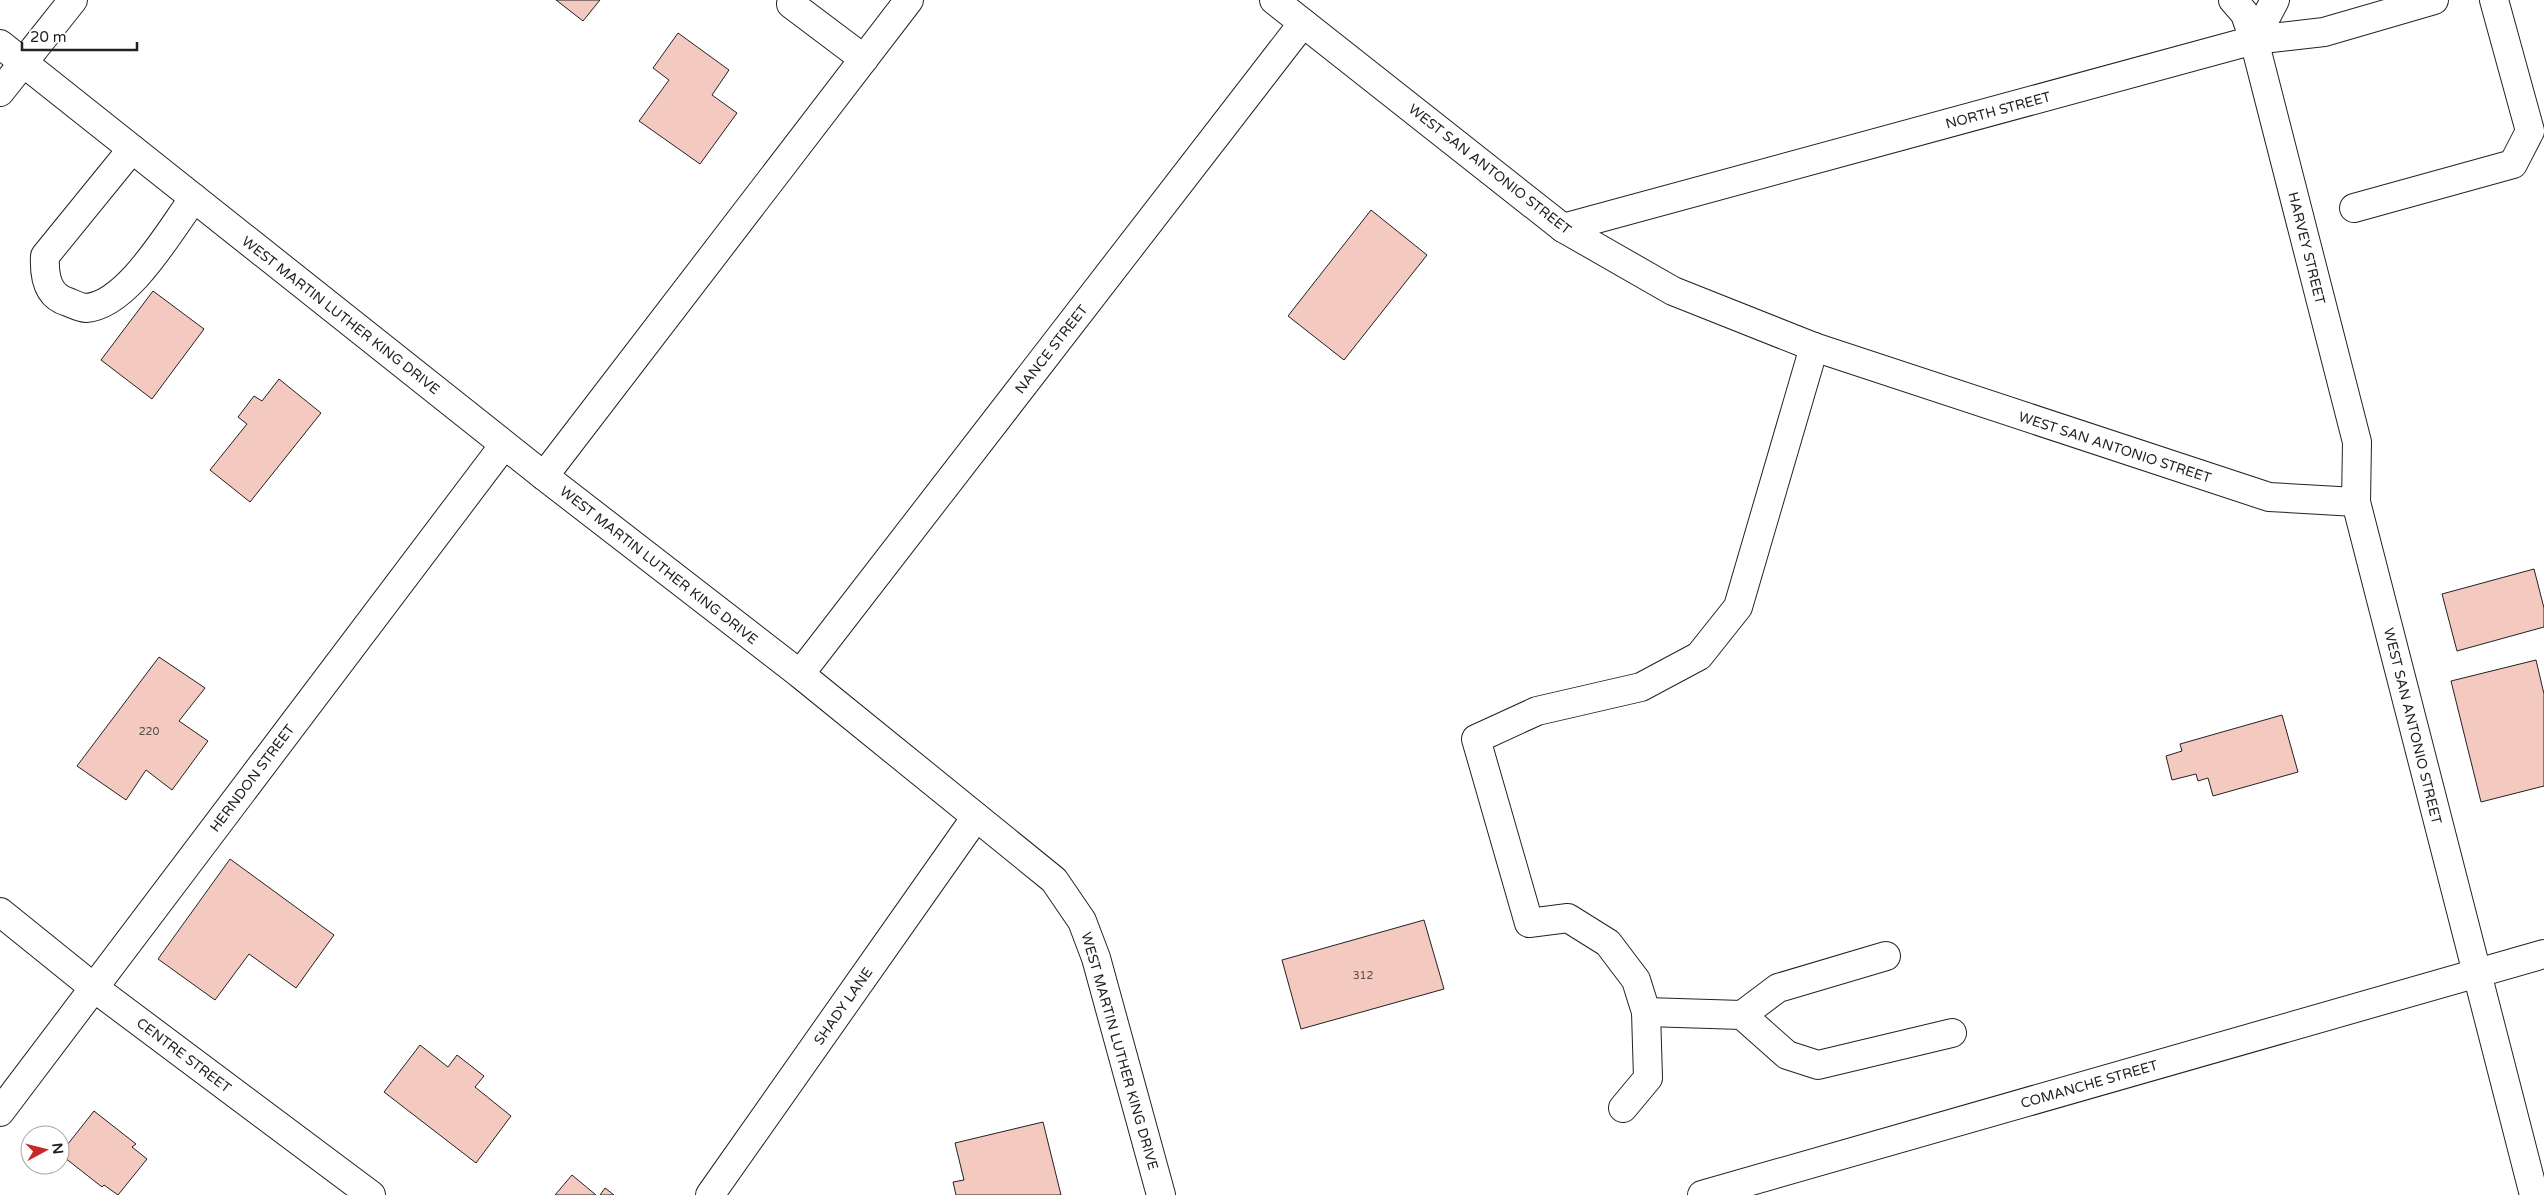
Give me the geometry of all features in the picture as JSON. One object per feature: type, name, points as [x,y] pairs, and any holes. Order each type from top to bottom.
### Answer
[{"type":"street","points":[[0,92],[73,0]]},
{"type":"street","points":[[544,476],[910,0]]},
{"type":"street","name":"WEST SAN ANTONIO STREET","points":[[1274,0],[1563,228],[1673,291],[1814,347],[2269,497],[2356,502],[2534,1195]]},
{"type":"street","name":"HARVEY STREET","points":[[2233,0],[2244,14],[2254,40],[2357,442],[2356,502]]},
{"type":"street","points":[[2254,40],[2275,0]]},
{"type":"street","name":"NORTH STREET","points":[[1563,228],[2254,40],[2324,32],[2434,0]]},
{"type":"street","points":[[2354,208],[2513,164],[2530,131],[2494,0]]},
{"type":"street","points":[[791,4],[864,59]]},
{"type":"street","name":"NANCE STREET","points":[[800,674],[1303,24]]},
{"type":"street","name":"WEST MARTIN LUTHER KING DRIVE","points":[[0,44],[504,445],[800,674],[1054,880],[1082,921],[1096,958],[1162,1195]]},
{"type":"street","points":[[132,149],[45,256],[44,278],[60,300],[85,308],[104,303],[129,286],[194,198]]},
{"type":"street","points":[[1623,1108],[1648,1078],[1646,1012],[1636,980],[1608,943],[1568,918],[1529,923],[1476,739],[1537,711],[1641,687],[1699,656],[1738,607],[1814,347]]},
{"type":"street","name":"HERNDON STREET","points":[[0,1112],[504,445]]},
{"type":"street","name":"SHADY LANE","points":[[710,1195],[976,817]]},
{"type":"street","name":"CENTRE STREET","points":[[0,912],[93,987],[371,1195]]},
{"type":"street","name":"COMANCHE STREET","points":[[1702,1195],[2544,954]]},
{"type":"street","points":[[1646,1012],[1742,1015],[1778,988],[1886,956]]},
{"type":"street","points":[[1742,1015],[1787,1055],[1818,1065],[1952,1033]]},
{"type":"building","points":[[556,0],[600,0],[583,21]]},
{"type":"building","points":[[678,33],[729,70],[712,95],[737,113],[700,164],[639,121],[669,80],[653,68]]},
{"type":"building","points":[[1371,210],[1427,255],[1344,360],[1288,316]]},
{"type":"building","points":[[153,291],[204,329],[152,399],[101,360]]},
{"type":"building","points":[[279,379],[321,413],[250,502],[210,470],[247,424],[238,417],[254,396],[262,401]]},
{"type":"building","points":[[2534,569],[2544,608],[2544,627],[2457,651],[2442,594]]},
{"type":"building","points":[[159,657],[205,688],[179,721],[208,741],[172,790],[146,770],[126,800],[77,766]]},
{"type":"building","points":[[2536,660],[2544,694],[2544,786],[2481,802],[2451,681]]},
{"type":"building","points":[[2282,715],[2298,772],[2213,796],[2208,778],[2198,781],[2196,774],[2172,780],[2166,756],[2182,751],[2180,744]]},
{"type":"building","points":[[230,859],[334,935],[296,988],[249,954],[215,1000],[158,959]]},
{"type":"building","points":[[1424,920],[1444,989],[1301,1029],[1282,960]]},
{"type":"building","points":[[420,1045],[448,1067],[457,1055],[484,1076],[475,1087],[511,1116],[476,1163],[384,1092]]},
{"type":"building","points":[[94,1111],[136,1144],[132,1147],[147,1159],[118,1195],[104,1185],[102,1187],[70,1162],[70,1141]]},
{"type":"building","points":[[1043,1122],[1061,1195],[956,1195],[953,1182],[964,1180],[955,1143]]},
{"type":"building","points":[[572,1175],[596,1195],[555,1195]]},
{"type":"building","points":[[605,1188],[614,1195],[600,1195]]}]
